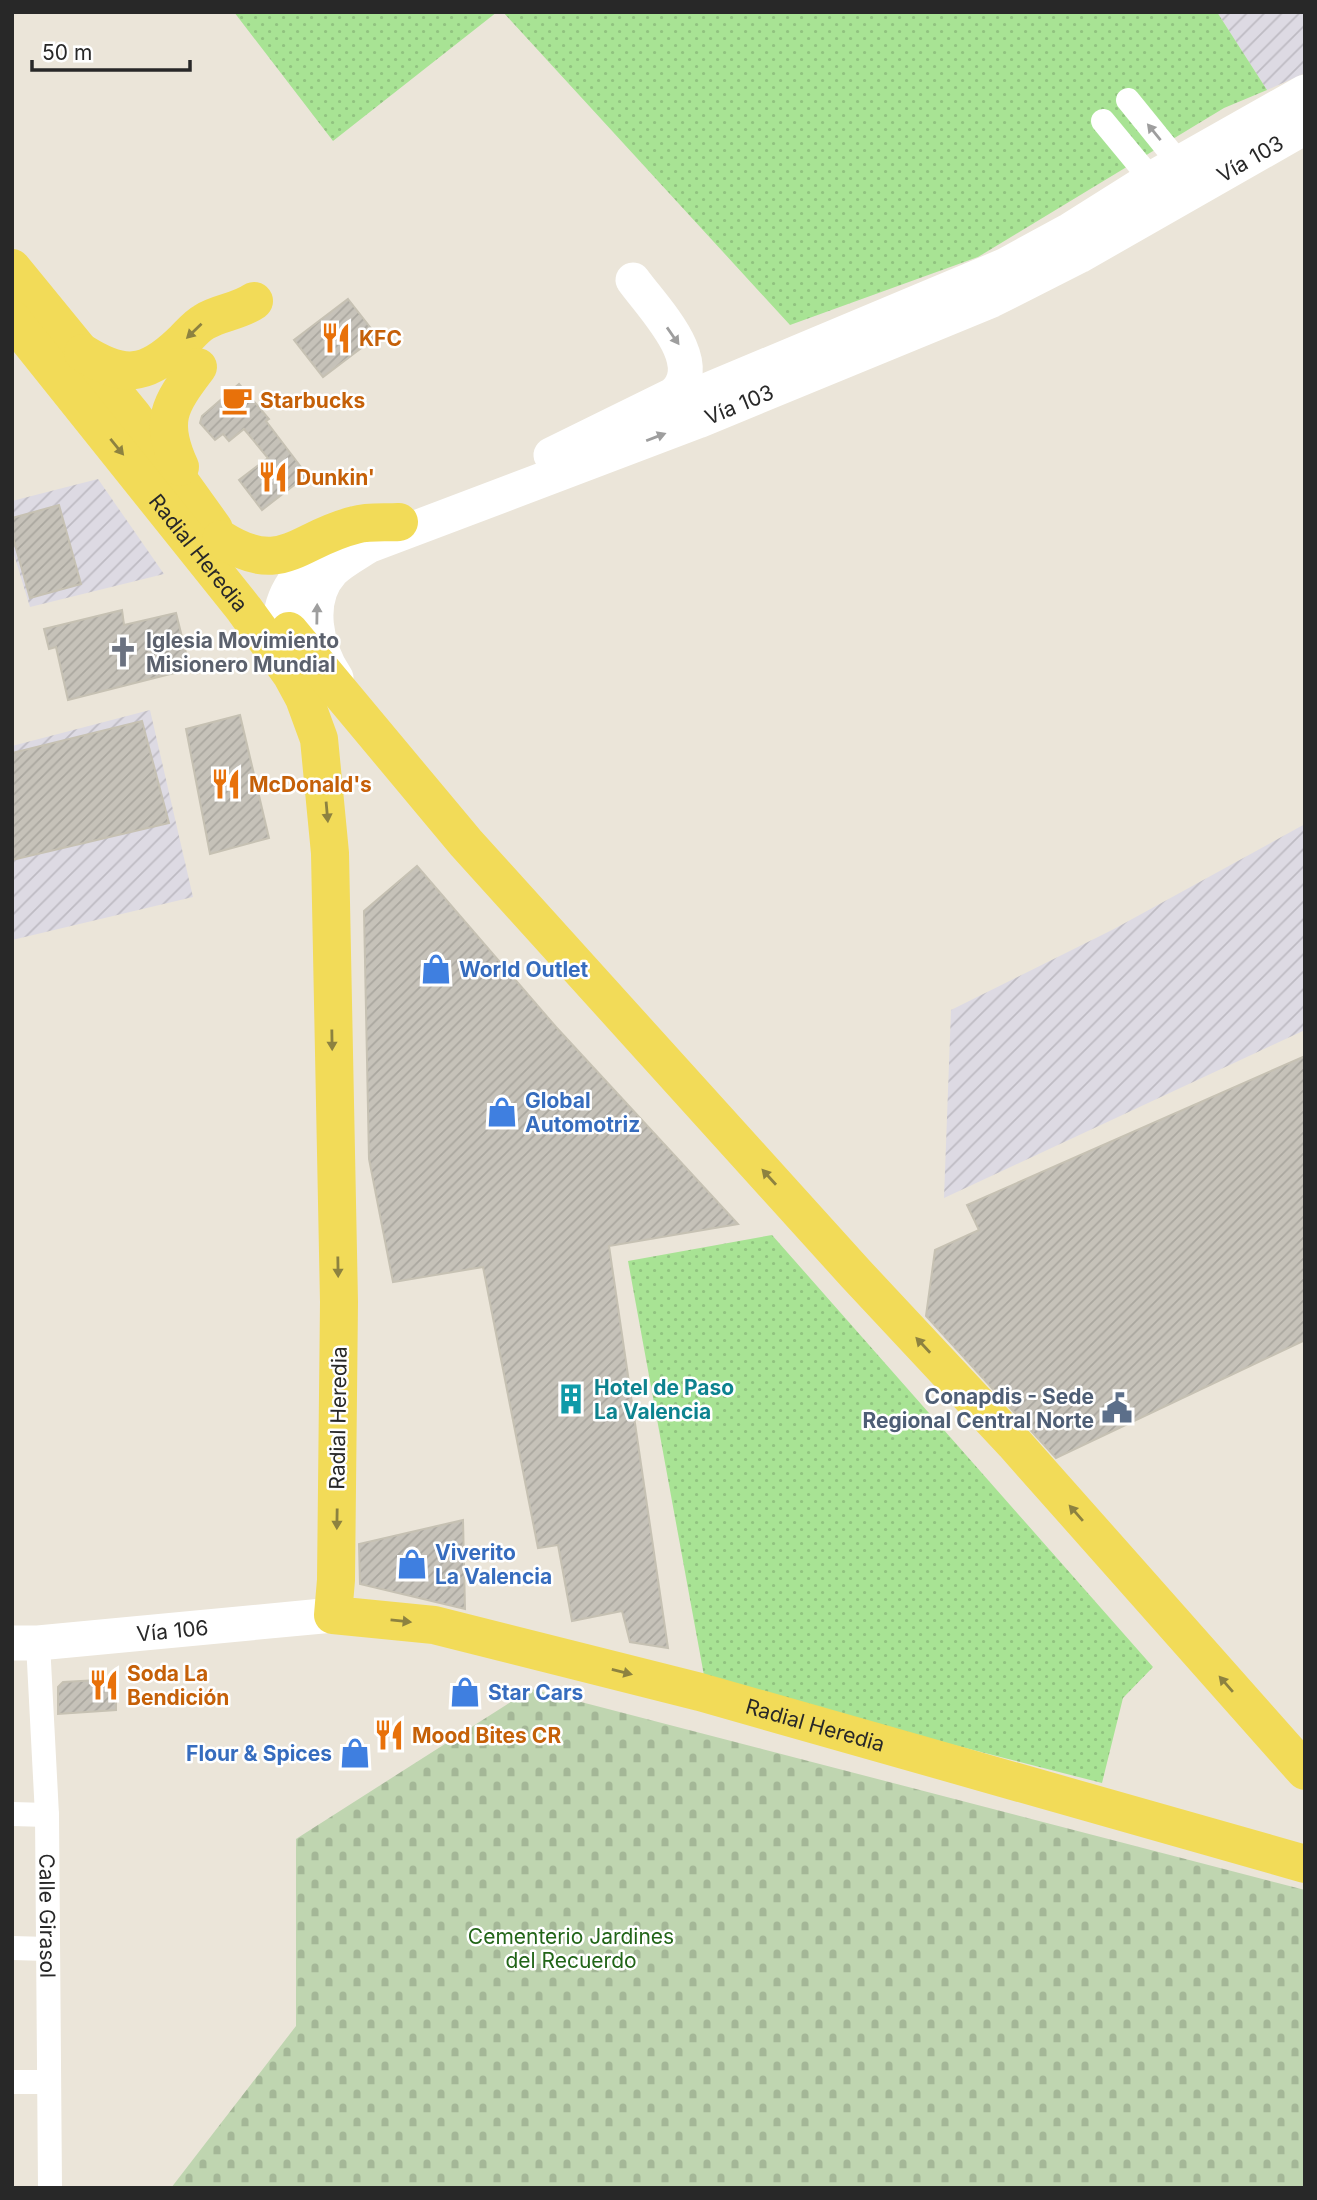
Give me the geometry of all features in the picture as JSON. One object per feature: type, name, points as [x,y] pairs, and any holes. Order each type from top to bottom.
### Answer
[{"type":"main road","name":"Vía 103","points":[[279,618],[298,577],[319,556],[337,545],[480,491],[517,471],[741,380],[1004,266],[1167,175],[1305,92]]},
{"type":"main road","points":[[698,421],[723,408],[741,380],[790,381],[829,354],[1017,277],[1155,201],[1167,175],[1191,179],[1305,109]]},
{"type":"main road","name":"Vía 103","points":[[377,739],[333,674],[317,636],[317,601],[331,572],[368,546],[698,421],[1005,294],[1079,256],[1305,127]]},
{"type":"main road","name":"Radial Heredia","points":[[12,268],[133,416],[279,618],[466,843],[856,1274],[1014,1443],[1305,1771]]},
{"type":"main road","points":[[517,471],[681,389],[686,379],[686,358],[633,280]]},
{"type":"main road","points":[[12,293],[105,408],[113,413],[133,416]]},
{"type":"main road","points":[[74,347],[116,370],[131,372],[145,369],[161,361],[203,322],[239,312],[254,301]]},
{"type":"main road","name":"Radial Heredia","points":[[12,318],[213,566],[290,674],[311,716],[323,763],[330,853],[339,1301],[336,1580],[333,1615],[434,1625],[715,1697],[1305,1864]]},
{"type":"main road","points":[[198,367],[170,407],[167,420],[172,449],[198,507]]},
{"type":"main road","points":[[221,539],[244,554],[275,556],[353,525],[399,522]]},
{"type":"main road","points":[[279,618],[281,644],[290,674]]},
{"type":"main road","points":[[323,763],[343,755],[368,758],[379,764],[466,843]]},
{"type":"main road","name":"Vía 106","points":[[25,1643],[333,1615]]},
{"type":"main road","points":[[715,1697],[831,1718],[1272,1837],[1291,1838],[1305,1833]]},
{"type":"main road","points":[[1257,1719],[1305,1785]]},
{"type":"street","points":[[1128,100],[1167,175]]},
{"type":"street","points":[[1102,121],[1167,175]]},
{"type":"street","name":"Calle Girasol","points":[[25,1643],[47,1815],[47,2082],[50,2188]]},
{"type":"street","points":[[12,1814],[47,1815]]},
{"type":"street","points":[[12,1948],[47,1949]]},
{"type":"street","points":[[12,2082],[47,2082]]},
{"type":"shaded area","points":[[1217,12],[1305,12],[1305,73],[1267,90]]},
{"type":"shaded area","points":[[98,479],[164,574],[30,607],[12,548],[12,501]]},
{"type":"shaded area","points":[[150,710],[193,897],[12,940],[12,746]]},
{"type":"shaded area","points":[[1305,824],[1305,1030],[944,1198],[951,1010],[1114,929]]},
{"type":"green space","points":[[234,12],[497,12],[333,141]]},
{"type":"green space","points":[[503,12],[1217,12],[1267,90],[1224,108],[978,257],[790,325]]},
{"type":"green space","points":[[772,1235],[1153,1667],[1123,1698],[1102,1783],[705,1681],[628,1261]]},
{"type":"green space","name":"Cementerio Jardines del Recuerdo","points":[[531,1689],[1305,1890],[1305,2188],[171,2188],[296,2026],[296,1839]]},
{"type":"building","name":"KFC","points":[[348,299],[377,336],[323,377],[294,340]]},
{"type":"building","points":[[239,384],[269,419],[266,421],[307,475],[262,510],[239,480],[268,458],[244,429],[229,441],[223,434],[215,440],[200,423],[202,416]]},
{"type":"building","points":[[59,505],[81,584],[30,598],[12,534],[12,518]]},
{"type":"building","name":"Iglesia Movimiento Misionero Mundial","points":[[122,610],[124,625],[176,613],[190,669],[68,700],[56,647],[49,649],[44,629]]},
{"type":"building","name":"McDonald's","points":[[240,715],[269,838],[210,854],[186,729]]},
{"type":"building","points":[[142,721],[169,823],[12,860],[12,753]]},
{"type":"building","points":[[417,866],[556,1027],[738,1224],[609,1246],[668,1648],[630,1642],[622,1611],[572,1621],[558,1545],[538,1548],[483,1267],[393,1282],[369,1159],[364,911]]},
{"type":"building","points":[[1305,1056],[1305,1340],[1056,1458],[926,1316],[935,1250],[979,1230],[967,1205]]},
{"type":"building","name":"Viverito La Valencia","points":[[463,1520],[465,1609],[360,1584],[359,1544]]},
{"type":"building","points":[[116,1679],[116,1710],[58,1714],[58,1687],[63,1682]]},
{"type":"place","name":"KFC","points":[[336,338]]},
{"type":"place","name":"Starbucks","points":[[237,400]]},
{"type":"place","name":"Dunkin'","points":[[273,477]]},
{"type":"place","name":"Iglesia Movimiento Misionero Mundial","points":[[123,652]]},
{"type":"place","name":"McDonald's","points":[[226,784]]},
{"type":"place","name":"World Outlet","points":[[436,969]]},
{"type":"place","name":"Global Automotriz","points":[[502,1112]]},
{"type":"place","name":"Hotel de Paso La Valencia","points":[[571,1399]]},
{"type":"place","name":"Conapdis - Sede Regional Central Norte","points":[[1117,1408]]},
{"type":"place","name":"Viverito La Valencia","points":[[412,1564]]},
{"type":"place","name":"Soda La Bendición","points":[[104,1685]]},
{"type":"place","name":"Star Cars","points":[[465,1692]]},
{"type":"place","name":"Mood Bites CR","points":[[389,1735]]},
{"type":"place","name":"Flour & Spices","points":[[355,1753]]}]
